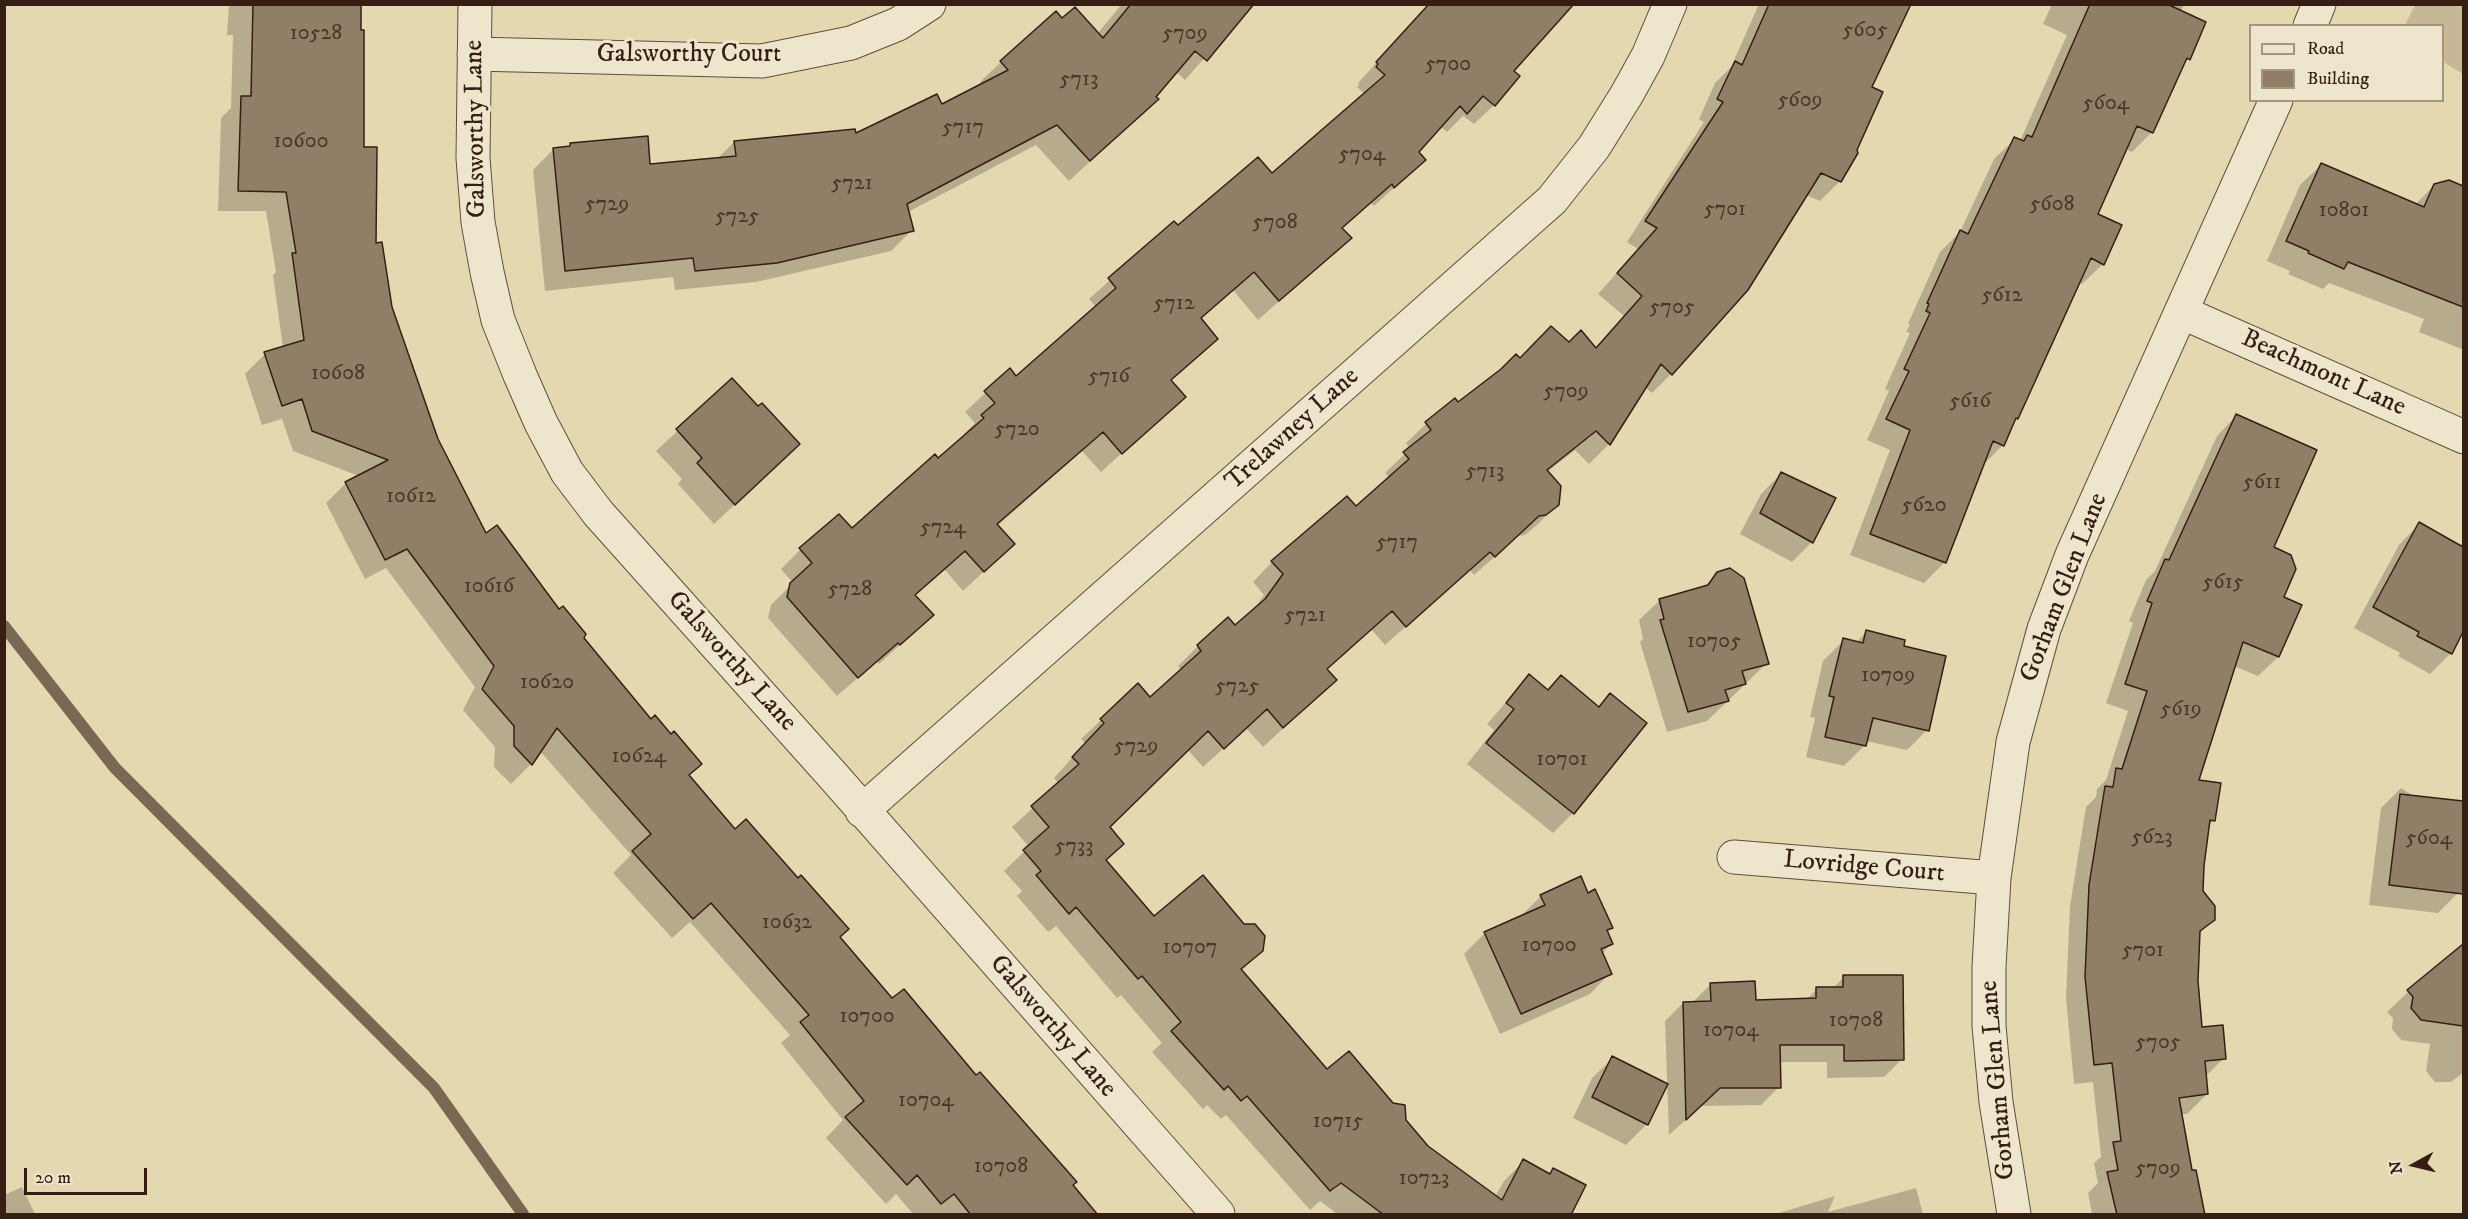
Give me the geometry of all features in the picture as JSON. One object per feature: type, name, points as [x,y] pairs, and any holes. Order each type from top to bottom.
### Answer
[{"type":"street","name":"Galsworthy Lane","points":[[475,4],[473,158],[478,222],[487,272],[498,320],[542,423],[567,472],[598,513],[835,778],[1218,1215]]},
{"type":"street","name":"Galsworthy Court","points":[[474,54],[762,61],[851,43],[897,24],[929,4]]},
{"type":"street","name":"Trelawney Lane","points":[[862,811],[1552,200],[1594,147],[1627,94],[1648,56],[1670,4]]},
{"type":"street","points":[[2311,24],[2319,4]]},
{"type":"street","name":"Gorham Glen Lane","points":[[2014,1215],[1996,1102],[1989,1026],[1989,967],[1994,878],[2013,742],[2044,629],[2072,555],[2275,102]]},
{"type":"street","name":"Beachmont Lane","points":[[2181,312],[2463,437]]},
{"type":"street","name":"Lovridge Court","points":[[1734,857],[1994,878]]},
{"type":"shaded area","points":[[2415,5],[2463,5],[2463,74],[2444,63],[2444,24],[2406,24]]},
{"type":"building","points":[[253,4],[361,4],[361,30],[364,30],[364,147],[377,147],[376,243],[382,242],[392,307],[438,439],[486,533],[497,525],[559,609],[563,606],[586,634],[584,638],[651,719],[655,715],[671,734],[674,731],[702,764],[689,775],[735,829],[746,819],[798,878],[801,875],[849,929],[840,937],[892,998],[904,989],[976,1075],[980,1072],[1077,1182],[1073,1185],[1098,1215],[971,1215],[954,1194],[941,1204],[917,1175],[907,1185],[845,1117],[864,1101],[800,1022],[809,1015],[711,903],[693,919],[632,851],[651,834],[557,728],[532,765],[514,746],[514,726],[482,689],[494,666],[407,549],[385,560],[345,482],[388,460],[312,431],[302,399],[282,406],[264,352],[304,340],[292,253],[296,253],[286,192],[238,191],[241,96],[251,96]]},
{"type":"building","points":[[1131,4],[1254,4],[1207,61],[1195,51],[1156,97],[1159,99],[1090,161],[1057,125],[907,204],[914,231],[777,263],[695,271],[693,258],[565,271],[553,148],[570,146],[570,143],[648,136],[650,164],[736,156],[734,141],[855,129],[856,133],[937,94],[942,104],[1008,70],[1000,61],[1056,11],[1062,18],[1075,7],[1103,38]]},
{"type":"building","points":[[1429,4],[1574,4],[1514,71],[1520,76],[1495,106],[1483,96],[1467,114],[1460,106],[1419,152],[1426,160],[1394,188],[1392,184],[1342,228],[1352,238],[1279,301],[1254,272],[1201,318],[1218,339],[1171,380],[1186,397],[1122,454],[1103,432],[997,524],[1015,544],[984,572],[965,551],[915,595],[934,615],[858,678],[787,597],[790,583],[812,563],[799,548],[839,514],[852,528],[935,454],[938,458],[984,418],[981,415],[995,403],[984,391],[1010,368],[1016,376],[1116,288],[1108,278],[1174,221],[1178,225],[1258,157],[1272,173],[1385,75],[1376,67],[1378,64],[1376,62]]},
{"type":"building","points":[[1769,4],[1911,4],[1872,87],[1883,92],[1857,150],[1858,153],[1841,182],[1821,173],[1748,290],[1672,375],[1661,364],[1610,445],[1596,431],[1547,470],[1561,486],[1559,505],[1546,515],[1539,516],[1495,557],[1490,552],[1406,627],[1392,611],[1327,669],[1337,680],[1283,728],[1267,709],[1224,749],[1208,731],[1110,827],[1124,844],[1106,860],[1154,916],[1203,875],[1244,924],[1255,924],[1265,936],[1263,951],[1241,969],[1327,1069],[1349,1051],[1393,1103],[1405,1105],[1406,1120],[1428,1146],[1502,1200],[1523,1159],[1550,1174],[1553,1168],[1586,1185],[1571,1215],[1384,1215],[1341,1183],[1330,1191],[1247,1096],[1241,1101],[1228,1086],[1224,1090],[1171,1031],[1181,1022],[1142,976],[1138,979],[1076,907],[1069,914],[1036,875],[1041,871],[1023,850],[1049,827],[1031,806],[1079,764],[1072,757],[1104,723],[1100,719],[1138,683],[1150,697],[1201,651],[1197,645],[1228,617],[1235,625],[1265,599],[1283,574],[1271,561],[1347,496],[1356,506],[1409,459],[1403,452],[1431,430],[1425,422],[1455,398],[1458,402],[1501,369],[1516,354],[1520,358],[1551,326],[1569,342],[1581,330],[1596,348],[1642,296],[1617,273],[1657,228],[1645,221],[1723,102],[1717,99],[1735,61],[1742,65]]},
{"type":"building","points":[[2090,4],[2167,4],[2206,22],[2190,60],[2187,58],[2153,133],[2137,126],[2098,214],[2122,225],[2104,265],[2091,258],[2004,446],[1993,441],[1946,563],[1870,534],[1910,430],[1886,419],[1909,371],[1904,369],[1930,313],[1926,311],[1929,304],[1927,303],[1960,230],[1968,234],[2014,137],[2024,141],[2027,135],[2032,137]]},
{"type":"building","points":[[2321,163],[2424,207],[2434,184],[2449,180],[2463,186],[2463,307],[2348,262],[2344,269],[2286,241]]},
{"type":"building","points":[[732,378],[758,406],[762,403],[800,444],[735,505],[697,463],[702,458],[676,429]]},
{"type":"building","points":[[2236,414],[2317,450],[2274,547],[2291,555],[2296,569],[2284,597],[2302,605],[2279,657],[2243,642],[2199,780],[2221,783],[2215,821],[2210,820],[2204,866],[2203,891],[2215,906],[2215,920],[2200,931],[2198,981],[2202,1027],[2223,1025],[2226,1059],[2205,1061],[2208,1094],[2179,1098],[2192,1170],[2196,1170],[2205,1215],[2117,1215],[2107,1172],[2118,1170],[2113,1142],[2121,1141],[2112,1063],[2094,1065],[2085,977],[2089,885],[2105,786],[2113,787],[2116,768],[2122,769],[2147,691],[2125,684],[2152,603],[2147,601],[2165,559],[2169,560]]},
{"type":"building","points":[[1781,472],[1836,498],[1813,543],[1760,513]]},
{"type":"building","points":[[2419,522],[2463,547],[2463,632],[2452,654],[2417,636],[2419,632],[2373,607]]},
{"type":"building","points":[[1730,568],[1744,578],[1769,664],[1742,671],[1746,684],[1725,690],[1729,701],[1688,712],[1660,620],[1664,619],[1659,599],[1708,585],[1717,572]]},
{"type":"building","points":[[1866,630],[1905,640],[1904,646],[1946,656],[1929,731],[1873,718],[1866,746],[1825,737],[1834,697],[1829,696],[1843,638],[1863,643]]},
{"type":"building","points":[[1529,674],[1548,690],[1561,675],[1599,707],[1610,693],[1647,723],[1574,814],[1486,743],[1514,709],[1506,703]]},
{"type":"building","points":[[2400,794],[2463,801],[2463,894],[2389,885]]},
{"type":"building","points":[[1581,876],[1588,893],[1595,889],[1613,928],[1607,930],[1613,944],[1601,949],[1612,974],[1521,1014],[1484,932],[1545,905],[1540,895]]},
{"type":"building","points":[[2463,944],[2463,1026],[2421,1020],[2411,1008],[2413,997],[2407,990]]},
{"type":"building","points":[[1843,975],[1903,975],[1904,1060],[1844,1061],[1844,1045],[1780,1045],[1781,1088],[1720,1088],[1686,1120],[1683,1002],[1711,1001],[1710,983],[1755,981],[1756,1000],[1816,998],[1816,987],[1843,987]]},
{"type":"building","points":[[1612,1056],[1668,1084],[1648,1125],[1592,1097]]},
{"type":"waterway","points":[[4,626],[115,768],[434,1088],[523,1214]]}]
